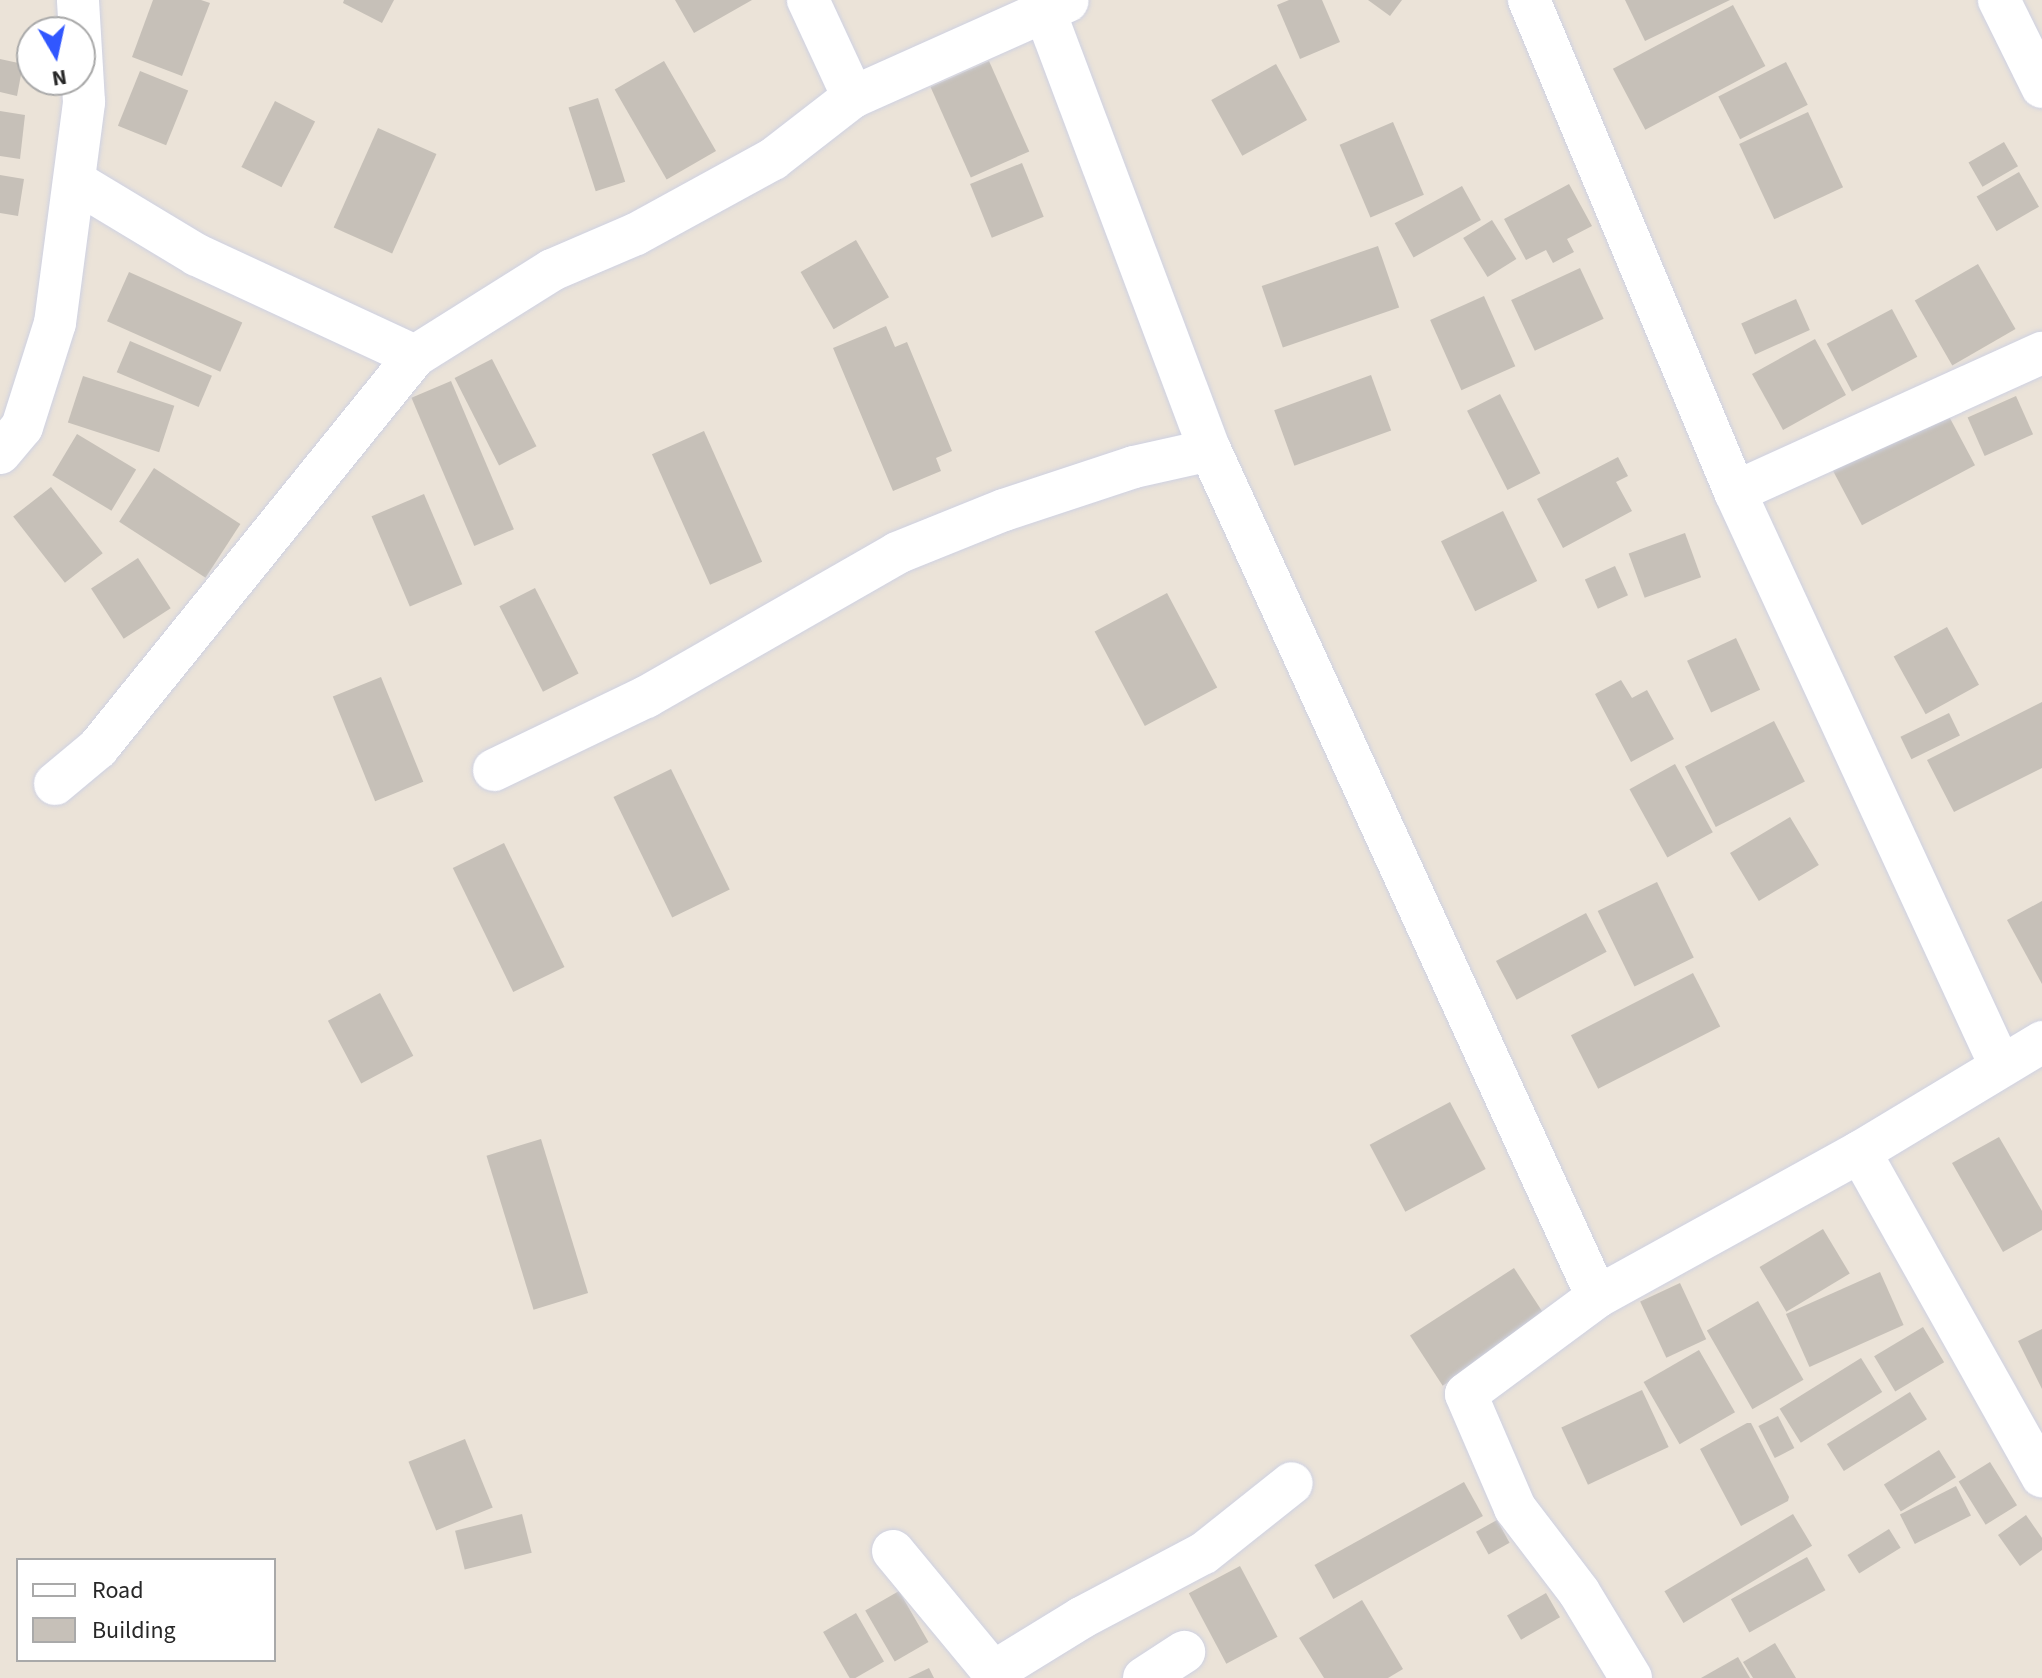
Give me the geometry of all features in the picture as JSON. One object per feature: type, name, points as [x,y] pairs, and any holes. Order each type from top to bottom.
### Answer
[{"type":"street","points":[[0,453],[22,427],[55,323],[76,182],[84,102],[78,0]]},
{"type":"street","points":[[808,0],[853,97]]},
{"type":"street","points":[[1529,0],[1735,492],[2000,1065]]},
{"type":"street","points":[[1999,0],[2042,87]]},
{"type":"street","points":[[55,784],[98,748],[415,356],[552,270],[636,234],[773,159],[853,97],[1058,6],[1210,450],[1597,1297]]},
{"type":"street","points":[[76,182],[197,255],[415,356]]},
{"type":"street","points":[[1735,492],[2042,353]]},
{"type":"street","points":[[494,770],[646,697],[897,553],[1004,510],[1134,467],[1210,450]]},
{"type":"street","points":[[1631,1678],[1579,1592],[1515,1508],[1466,1394],[1597,1297],[1860,1152],[2042,1042]]},
{"type":"street","points":[[1860,1152],[2042,1476]]},
{"type":"street","points":[[893,1551],[996,1674],[1081,1618],[1204,1553],[1292,1483]]},
{"type":"street","points":[[1144,1678],[1184,1652]]},
{"type":"building","points":[[153,0],[201,0],[210,3],[182,76],[132,57]]},
{"type":"building","points":[[344,0],[394,0],[382,23],[343,3]]},
{"type":"building","points":[[675,0],[752,0],[694,33]]},
{"type":"building","points":[[1289,0],[1322,0],[1340,42],[1300,59],[1277,5]]},
{"type":"building","points":[[1368,0],[1402,0],[1390,16]]},
{"type":"building","points":[[1625,0],[1730,0],[1645,41]]},
{"type":"building","points":[[1733,5],[1765,66],[1645,130],[1613,69]]},
{"type":"building","points":[[0,59],[16,62],[16,96],[0,92]]},
{"type":"building","points":[[664,61],[716,151],[667,180],[615,90]]},
{"type":"building","points":[[989,61],[1029,151],[971,177],[931,87]]},
{"type":"building","points":[[1786,62],[1808,105],[1740,139],[1718,97]]},
{"type":"building","points":[[1276,64],[1307,120],[1242,156],[1211,100]]},
{"type":"building","points":[[140,71],[188,90],[166,145],[118,126]]},
{"type":"building","points":[[598,98],[625,182],[596,191],[569,108]]},
{"type":"building","points":[[275,101],[315,121],[281,187],[241,167]]},
{"type":"building","points":[[0,111],[25,115],[20,159],[0,156]]},
{"type":"building","points":[[1808,112],[1843,187],[1774,219],[1739,144]]},
{"type":"building","points":[[1393,122],[1424,195],[1370,217],[1340,145]]},
{"type":"building","points":[[378,128],[436,154],[392,254],[334,228]]},
{"type":"building","points":[[2004,142],[2018,166],[1982,187],[1968,162]]},
{"type":"building","points":[[1022,163],[1044,217],[992,238],[970,184]]},
{"type":"building","points":[[2019,172],[2039,207],[1997,231],[1977,196]]},
{"type":"building","points":[[0,175],[24,179],[18,216],[0,213]]},
{"type":"building","points":[[1569,184],[1592,226],[1567,239],[1574,252],[1553,263],[1546,250],[1526,260],[1504,219]]},
{"type":"building","points":[[1462,186],[1481,220],[1414,257],[1395,223]]},
{"type":"building","points":[[1492,220],[1516,259],[1488,277],[1463,238]]},
{"type":"building","points":[[856,240],[889,297],[834,329],[801,272]]},
{"type":"building","points":[[1378,246],[1399,307],[1283,348],[1262,286]]},
{"type":"building","points":[[1978,264],[2016,329],[1952,365],[1915,300]]},
{"type":"building","points":[[1580,268],[1604,319],[1535,351],[1511,300]]},
{"type":"building","points":[[129,272],[242,322],[220,372],[107,321]]},
{"type":"building","points":[[1484,296],[1515,366],[1461,390],[1430,320]]},
{"type":"building","points":[[1796,299],[1810,330],[1755,354],[1741,323]]},
{"type":"building","points":[[1892,309],[1917,357],[1852,391],[1827,344]]},
{"type":"building","points":[[886,326],[895,347],[907,342],[952,451],[936,458],[941,471],[893,491],[833,348]]},
{"type":"building","points":[[1815,339],[1846,395],[1783,430],[1752,374]]},
{"type":"building","points":[[130,341],[212,376],[199,407],[117,372]]},
{"type":"building","points":[[492,359],[536,446],[499,465],[455,378]]},
{"type":"building","points":[[1371,375],[1391,430],[1294,466],[1274,410]]},
{"type":"building","points":[[83,376],[174,406],[159,452],[68,423]]},
{"type":"building","points":[[451,381],[514,529],[474,546],[411,398]]},
{"type":"building","points":[[1500,394],[1540,473],[1507,490],[1467,411]]},
{"type":"building","points":[[2016,396],[2033,434],[1985,456],[1968,418]]},
{"type":"building","points":[[1944,407],[1975,465],[1862,525],[1831,467]]},
{"type":"building","points":[[704,431],[762,562],[710,585],[652,454]]},
{"type":"building","points":[[77,434],[136,470],[111,511],[52,475]]},
{"type":"building","points":[[1618,457],[1628,476],[1616,482],[1632,511],[1563,548],[1537,499]]},
{"type":"building","points":[[154,468],[240,524],[206,578],[119,522]]},
{"type":"building","points":[[51,487],[103,553],[65,583],[13,517]]},
{"type":"building","points":[[424,494],[462,584],[410,606],[372,516]]},
{"type":"building","points":[[1503,511],[1537,581],[1475,611],[1441,541]]},
{"type":"building","points":[[1685,533],[1701,577],[1645,598],[1629,554]]},
{"type":"building","points":[[138,558],[171,608],[124,639],[91,588]]},
{"type":"building","points":[[1615,566],[1628,595],[1598,609],[1585,579]]},
{"type":"building","points":[[535,588],[579,674],[543,692],[499,606]]},
{"type":"building","points":[[1167,593],[1217,687],[1145,726],[1095,631]]},
{"type":"building","points":[[1947,627],[1979,685],[1926,714],[1894,657]]},
{"type":"building","points":[[1736,638],[1760,690],[1711,712],[1687,661]]},
{"type":"building","points":[[381,677],[423,782],[375,801],[333,696]]},
{"type":"building","points":[[1621,680],[1632,698],[1647,690],[1674,739],[1631,762],[1595,694]]},
{"type":"building","points":[[2042,702],[2042,768],[1954,812],[1927,760]]},
{"type":"building","points":[[1949,713],[1960,735],[1911,759],[1900,737]]},
{"type":"building","points":[[1774,721],[1805,782],[1716,827],[1685,766]]},
{"type":"building","points":[[1675,764],[1713,832],[1667,857],[1630,789]]},
{"type":"building","points":[[671,769],[730,889],[672,917],[613,797]]},
{"type":"building","points":[[1790,817],[1819,865],[1759,901],[1730,853]]},
{"type":"building","points":[[504,843],[564,967],[513,992],[453,868]]},
{"type":"building","points":[[1657,882],[1694,957],[1635,986],[1598,911]]},
{"type":"building","points":[[2042,901],[2042,984],[2007,920]]},
{"type":"building","points":[[1586,913],[1607,952],[1517,1000],[1496,961]]},
{"type":"building","points":[[1693,973],[1720,1026],[1598,1089],[1571,1035]]},
{"type":"building","points":[[380,993],[413,1056],[361,1083],[328,1021]]},
{"type":"building","points":[[1450,1102],[1486,1169],[1405,1212],[1370,1145]]},
{"type":"building","points":[[1999,1137],[2042,1211],[2042,1230],[2003,1252],[1952,1163]]},
{"type":"building","points":[[541,1139],[588,1293],[534,1310],[486,1156]]},
{"type":"building","points":[[1823,1229],[1850,1274],[1786,1312],[1760,1267]]},
{"type":"building","points":[[1514,1268],[1547,1318],[1443,1386],[1410,1336]]},
{"type":"building","points":[[1880,1272],[1904,1325],[1809,1367],[1786,1314]]},
{"type":"building","points":[[1680,1283],[1706,1339],[1666,1358],[1640,1302]]},
{"type":"building","points":[[1758,1301],[1804,1380],[1752,1409],[1707,1330]]},
{"type":"building","points":[[1923,1327],[1944,1362],[1895,1392],[1874,1356]]},
{"type":"building","points":[[2042,1329],[2042,1389],[2018,1341]]},
{"type":"building","points":[[1699,1350],[1735,1412],[1680,1444],[1644,1382]]},
{"type":"building","points":[[1861,1358],[1882,1392],[1801,1443],[1780,1409]]},
{"type":"building","points":[[1642,1390],[1669,1447],[1588,1485],[1561,1428]]},
{"type":"building","points":[[1910,1392],[1927,1419],[1844,1471],[1827,1444]]},
{"type":"building","points":[[1778,1416],[1794,1448],[1775,1458],[1758,1426]]},
{"type":"building","points":[[1751,1423],[1789,1497],[1788,1501],[1741,1526],[1700,1449]]},
{"type":"building","points":[[465,1439],[493,1508],[436,1530],[408,1462]]},
{"type":"building","points":[[1939,1450],[1956,1477],[1901,1512],[1884,1484]]},
{"type":"building","points":[[1990,1462],[2017,1505],[1986,1525],[1959,1482]]},
{"type":"building","points":[[1464,1482],[1483,1516],[1333,1599],[1314,1565]]},
{"type":"building","points":[[1956,1486],[1971,1515],[1915,1544],[1900,1515]]},
{"type":"building","points":[[522,1514],[532,1553],[465,1570],[455,1531]]},
{"type":"building","points":[[1793,1514],[1812,1546],[1683,1623],[1664,1591]]},
{"type":"building","points":[[2026,1515],[2042,1538],[2042,1550],[2020,1566],[1998,1535]]},
{"type":"building","points":[[1497,1520],[1510,1543],[1489,1554],[1476,1532]]},
{"type":"building","points":[[1889,1529],[1901,1548],[1859,1574],[1847,1555]]},
{"type":"building","points":[[1807,1557],[1825,1590],[1749,1632],[1731,1599]]},
{"type":"building","points":[[1240,1566],[1278,1637],[1226,1664],[1189,1593]]},
{"type":"building","points":[[899,1591],[928,1642],[895,1662],[865,1610]]},
{"type":"building","points":[[1546,1593],[1560,1617],[1521,1640],[1507,1616]]},
{"type":"building","points":[[1362,1600],[1403,1669],[1388,1678],[1324,1678],[1299,1638]]},
{"type":"building","points":[[856,1613],[884,1661],[855,1678],[850,1678],[823,1632]]},
{"type":"building","points":[[1775,1643],[1796,1678],[1753,1678],[1743,1662]]},
{"type":"building","points":[[1738,1657],[1750,1678],[1701,1678]]},
{"type":"building","points":[[929,1668],[934,1678],[908,1678]]}]
